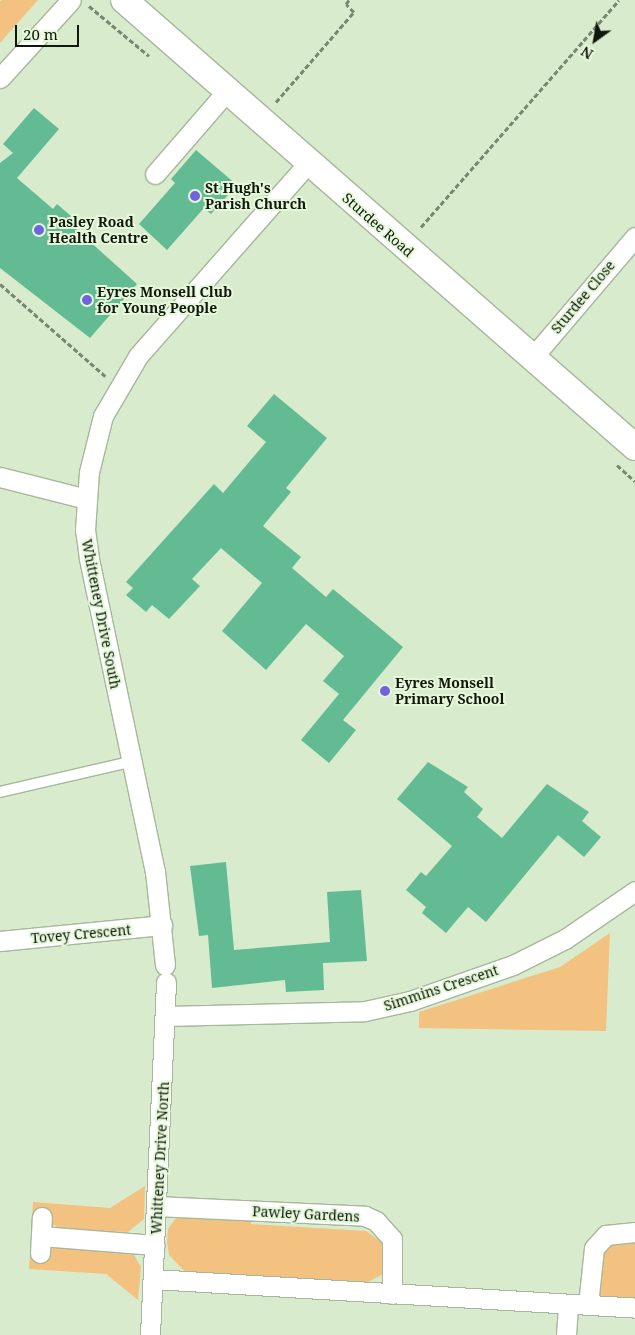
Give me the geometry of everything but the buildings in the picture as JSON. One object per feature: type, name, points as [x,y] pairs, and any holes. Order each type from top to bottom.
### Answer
[{"type":"street","points":[[0,78],[70,0]]},
{"type":"street","name":"Sturdee Road","points":[[124,0],[308,164],[635,447]]},
{"type":"street","points":[[156,174],[226,91]]},
{"type":"street","name":"Whitteney Drive South","points":[[166,973],[162,925],[89,558],[86,498],[94,446],[117,387],[161,327],[308,164]]},
{"type":"street","name":"Sturdee Close","points":[[532,358],[635,237]]},
{"type":"street","points":[[0,477],[86,498]]},
{"type":"street","name":"Simmins Crescent","points":[[166,1016],[356,1012],[410,1001],[522,960],[565,939],[635,891]]},
{"type":"street","name":"Tovey Crescent","points":[[0,941],[162,925]]},
{"type":"street","name":"Whitteney Drive North","points":[[150,1335],[166,1016],[166,973]]},
{"type":"street","name":"Pawley Gardens","points":[[156,1206],[365,1216],[376,1221],[392,1239],[392,1294]]},
{"type":"street","points":[[42,1217],[41,1244],[155,1245]]},
{"type":"street","points":[[588,1305],[594,1248],[606,1235],[635,1232]]},
{"type":"street","points":[[153,1279],[635,1308]]},
{"type":"street","points":[[566,1335],[568,1304]]},
{"type":"lane","points":[[0,792],[130,762]]},
{"type":"path","points":[[275,102],[354,12],[346,4],[349,0]]},
{"type":"path","points":[[420,227],[619,0]]},
{"type":"path","points":[[0,284],[117,387]]},
{"type":"shaded area","points":[[2,0],[38,0],[0,43],[0,2]]},
{"type":"shaded area","points":[[610,933],[606,1031],[419,1028],[419,1012],[560,967]]},
{"type":"shaded area","points":[[145,1186],[144,1219],[128,1232],[61,1230],[51,1223],[51,1217],[32,1216],[33,1202],[110,1208]]},
{"type":"shaded area","points":[[190,1214],[251,1218],[251,1224],[366,1231],[388,1247],[383,1274],[363,1285],[187,1274],[169,1255],[167,1242],[168,1229],[176,1218]]},
{"type":"shaded area","points":[[635,1232],[635,1308],[588,1305],[594,1248]]},
{"type":"shaded area","points":[[61,1244],[134,1255],[141,1267],[138,1300],[106,1274],[29,1269],[30,1255],[49,1256],[49,1250]]},
{"type":"place","name":"St Hugh's Parish Church","points":[[195,196]]},
{"type":"place","name":"Pasley Road Health Centre","points":[[39,230]]},
{"type":"place","name":"Eyres Monsell Club for Young People","points":[[87,300]]},
{"type":"place","name":"Eyres Monsell Primary School","points":[[385,691]]}]
